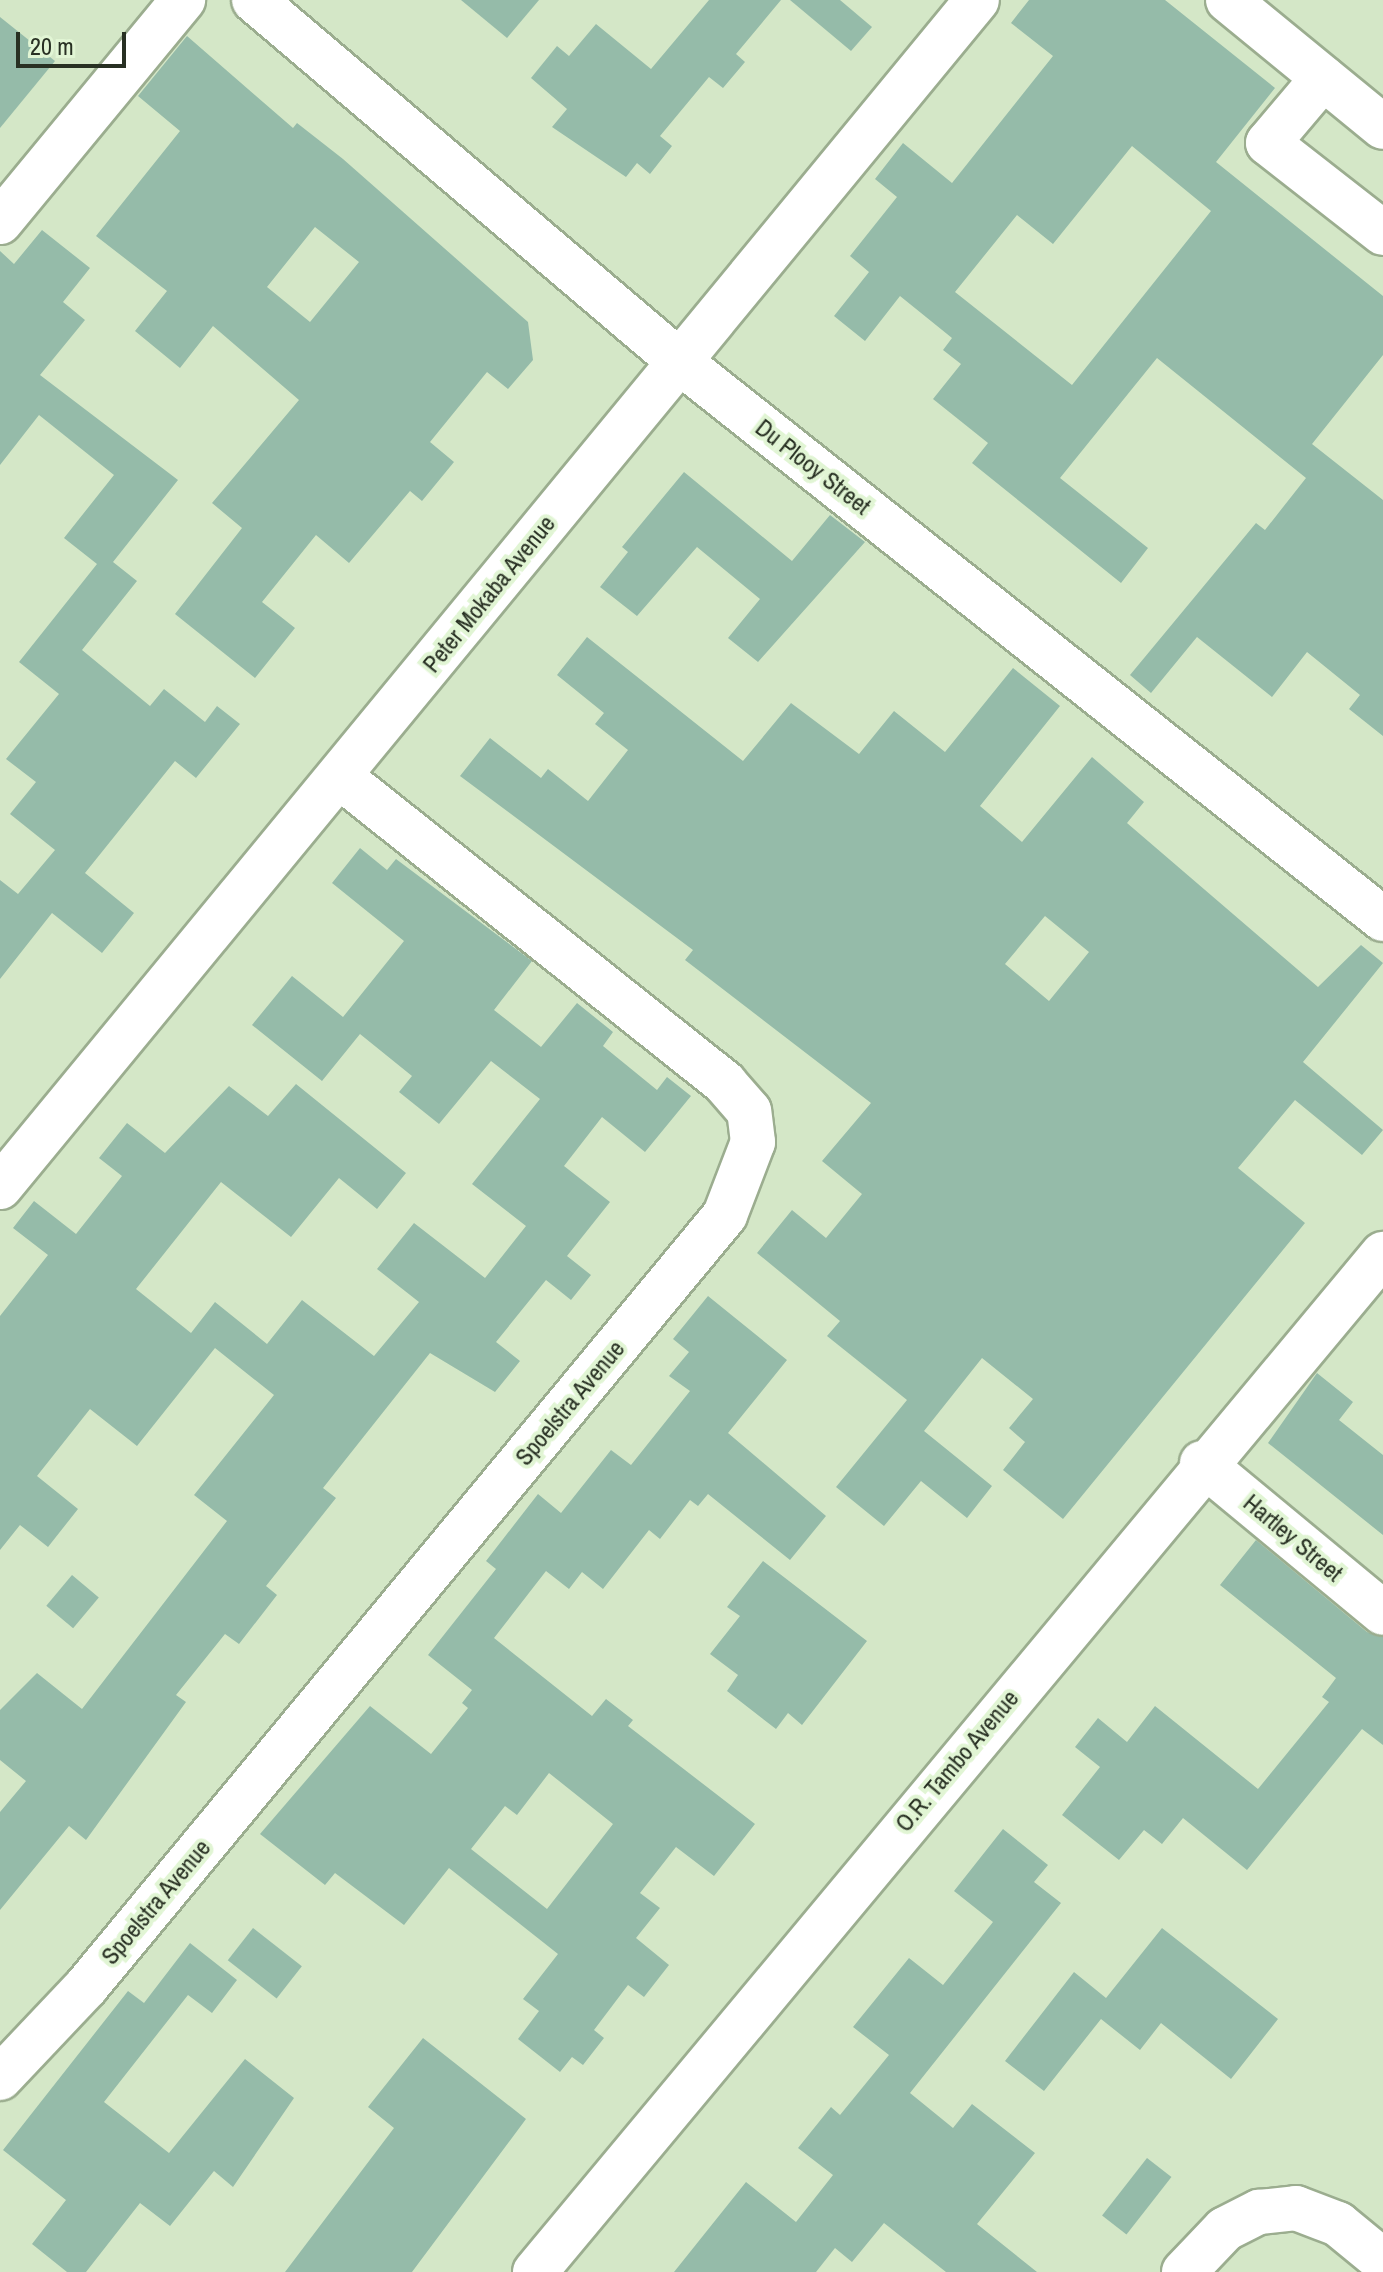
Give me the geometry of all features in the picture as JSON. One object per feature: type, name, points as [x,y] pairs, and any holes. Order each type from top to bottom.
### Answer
[{"type":"street","points":[[0,222],[183,0]]},
{"type":"street","name":"Du Plooy Street","points":[[254,0],[680,362],[1383,919]]},
{"type":"street","name":"Peter Mokaba Avenue","points":[[0,1187],[977,0]]},
{"type":"street","points":[[1228,0],[1383,127]]},
{"type":"street","points":[[1323,78],[1268,143],[1383,233]]},
{"type":"street","name":"Spoelstra Avenue","points":[[0,2078],[78,1997],[725,1215],[753,1142],[749,1111],[725,1083],[339,776]]},
{"type":"street","name":"O.R. Tambo Avenue","points":[[535,2272],[1202,1463],[1383,1254]]},
{"type":"street","name":"Hartley Street","points":[[1202,1463],[1383,1613]]},
{"type":"street","points":[[1184,2272],[1225,2229],[1259,2212],[1296,2208],[1338,2224],[1383,2261]]},
{"type":"building","points":[[461,0],[539,0],[507,38]]},
{"type":"building","points":[[709,0],[781,0],[736,54],[745,62],[723,88],[709,77],[660,136],[672,146],[650,174],[637,163],[626,177],[552,127],[567,109],[531,78],[557,46],[569,56],[596,24],[651,69]]},
{"type":"building","points":[[790,0],[840,0],[872,27],[851,51]]},
{"type":"building","points":[[1029,0],[1165,0],[1275,88],[1216,162],[1383,296],[1383,355],[1312,444],[1383,500],[1383,736],[1349,709],[1360,695],[1307,652],[1272,697],[1197,637],[1151,693],[1130,675],[1256,523],[1265,530],[1306,478],[1157,358],[1060,478],[1148,548],[1121,583],[972,463],[988,443],[933,399],[961,364],[943,350],[952,338],[900,296],[865,341],[834,316],[869,272],[850,256],[897,197],[875,179],[903,143],[952,183],[1053,56],[1011,23]],"holes":[[[1132,146],[1211,211],[1072,385],[955,292],[1017,215],[1053,244]]]},
{"type":"building","points":[[0,17],[55,61],[0,128]]},
{"type":"building","points":[[187,36],[293,128],[297,123],[343,159],[528,322],[533,360],[508,389],[487,372],[430,442],[454,462],[422,501],[410,491],[349,563],[316,535],[262,602],[295,628],[255,678],[175,614],[242,528],[212,503],[299,400],[213,326],[180,368],[135,331],[167,291],[96,236],[180,131],[138,96]],"holes":[[[315,227],[359,262],[310,322],[267,287]]]},
{"type":"building","points":[[42,230],[90,268],[63,302],[85,320],[40,375],[178,480],[113,562],[137,581],[82,650],[150,706],[164,689],[205,722],[217,706],[240,724],[196,778],[175,761],[85,873],[134,913],[102,953],[52,913],[0,979],[0,880],[18,894],[55,850],[10,814],[36,782],[6,759],[59,694],[19,662],[97,564],[64,538],[114,475],[39,415],[0,465],[0,251],[14,264]]},
{"type":"building","points":[[684,472],[792,561],[830,515],[865,542],[758,662],[728,638],[760,599],[697,547],[637,616],[600,587],[628,552],[622,547]]},
{"type":"building","points":[[587,637],[743,761],[791,703],[859,754],[894,711],[945,752],[1013,668],[1060,706],[980,806],[1022,842],[1092,757],[1144,802],[1127,823],[1318,987],[1361,945],[1383,963],[1303,1062],[1383,1130],[1362,1155],[1295,1100],[1238,1168],[1305,1223],[1063,1519],[1003,1470],[1025,1442],[1009,1428],[1033,1399],[982,1358],[924,1431],[992,1486],[967,1518],[921,1481],[884,1526],[836,1487],[907,1400],[827,1336],[840,1321],[757,1253],[792,1210],[826,1238],[862,1194],[822,1161],[871,1103],[685,960],[693,950],[460,776],[490,738],[541,778],[548,769],[588,801],[628,750],[595,724],[604,713],[557,675]],"holes":[[[1045,916],[1089,952],[1049,1001],[1005,964]]]},
{"type":"building","points":[[360,848],[387,870],[396,859],[532,961],[494,1010],[541,1047],[577,1003],[613,1032],[603,1046],[657,1090],[667,1077],[691,1096],[645,1152],[602,1117],[564,1166],[610,1202],[567,1256],[591,1275],[571,1300],[546,1280],[496,1342],[520,1361],[495,1392],[430,1353],[323,1488],[336,1498],[266,1586],[277,1595],[239,1644],[225,1634],[176,1695],[186,1702],[86,1840],[69,1826],[0,1910],[0,1812],[26,1781],[0,1760],[0,1710],[37,1673],[82,1709],[227,1521],[194,1495],[274,1395],[215,1348],[137,1446],[90,1409],[37,1476],[78,1509],[48,1547],[20,1525],[0,1550],[0,1316],[48,1255],[13,1228],[34,1201],[76,1234],[122,1176],[99,1158],[127,1123],[165,1153],[229,1086],[268,1116],[296,1084],[406,1173],[377,1209],[339,1178],[291,1237],[221,1182],[136,1289],[191,1333],[215,1302],[267,1344],[302,1300],[374,1356],[419,1302],[377,1269],[414,1223],[485,1278],[526,1226],[472,1184],[540,1099],[491,1061],[439,1124],[399,1092],[412,1076],[360,1034],[322,1081],[252,1025],[292,976],[343,1017],[404,941],[332,883]]},
{"type":"building","points":[[708,1296],[787,1360],[728,1433],[826,1516],[790,1560],[708,1494],[698,1506],[690,1500],[660,1539],[649,1530],[603,1589],[582,1572],[569,1589],[546,1571],[494,1638],[592,1716],[606,1699],[633,1720],[628,1726],[755,1824],[714,1876],[676,1847],[640,1893],[660,1908],[636,1938],[669,1965],[644,1997],[628,1985],[594,2030],[604,2038],[583,2065],[572,2057],[560,2072],[518,2039],[539,2011],[523,1999],[558,1954],[449,1868],[404,1925],[335,1873],[325,1885],[260,1834],[370,1706],[431,1754],[468,1708],[462,1703],[472,1690],[428,1655],[496,1569],[486,1561],[538,1494],[561,1513],[611,1450],[631,1465],[690,1391],[669,1376],[689,1352],[673,1339]],"holes":[[[549,1773],[613,1824],[547,1909],[471,1849],[505,1806],[517,1815]]]},
{"type":"building","points":[[1317,1373],[1353,1402],[1339,1420],[1383,1455],[1383,1535],[1268,1443]]},
{"type":"building","points":[[1256,1540],[1367,1632],[1383,1637],[1383,1745],[1362,1729],[1247,1870],[1183,1818],[1162,1844],[1144,1830],[1119,1860],[1062,1815],[1100,1767],[1075,1747],[1098,1718],[1127,1742],[1155,1706],[1258,1789],[1329,1702],[1322,1697],[1336,1678],[1220,1585]]},
{"type":"building","points":[[763,1561],[867,1641],[802,1725],[788,1713],[776,1729],[727,1691],[738,1675],[710,1654],[740,1616],[727,1607]]},
{"type":"building","points":[[72,1575],[99,1597],[73,1628],[46,1606]]},
{"type":"building","points":[[1003,1829],[1048,1865],[1034,1882],[1061,1903],[910,2093],[953,2128],[972,2104],[1035,2153],[977,2224],[1037,2272],[946,2272],[884,2223],[852,2262],[835,2248],[816,2272],[674,2272],[746,2182],[796,2222],[833,2175],[798,2148],[831,2107],[840,2115],[889,2055],[853,2027],[909,1958],[943,1985],[993,1922],[954,1891]]},
{"type":"building","points":[[253,1928],[302,1966],[277,1998],[228,1960]]},
{"type":"building","points":[[1162,1928],[1278,2019],[1231,2079],[1161,2023],[1140,2050],[1101,2019],[1044,2091],[1005,2061],[1074,1972],[1106,1998]]},
{"type":"building","points":[[190,1943],[237,1980],[212,2013],[188,1995],[104,2102],[169,2153],[245,2059],[294,2098],[233,2187],[214,2171],[170,2226],[140,2203],[86,2272],[67,2272],[32,2244],[66,2200],[3,2150],[128,1991],[144,2003]]},
{"type":"building","points":[[423,2038],[526,2119],[412,2272],[285,2272],[394,2128],[368,2107]]},
{"type":"building","points":[[1147,2158],[1171,2177],[1126,2235],[1102,2216]]}]
